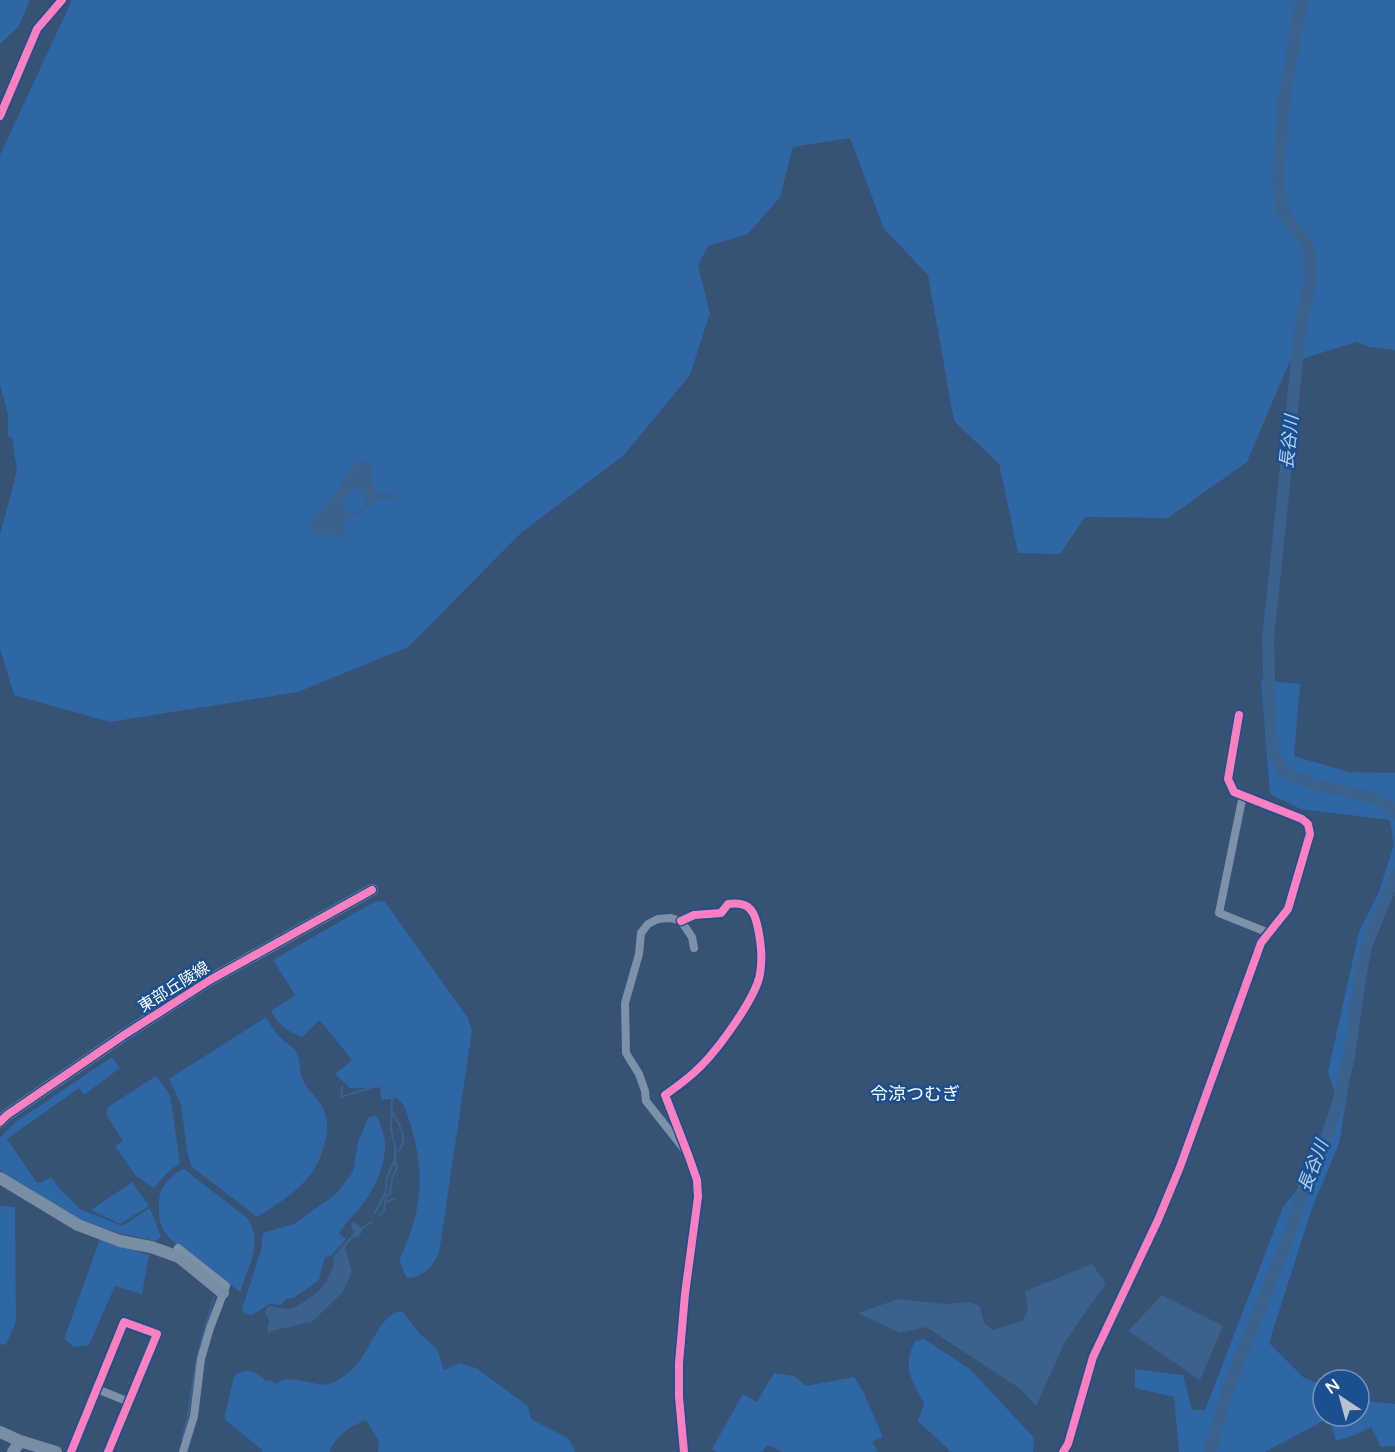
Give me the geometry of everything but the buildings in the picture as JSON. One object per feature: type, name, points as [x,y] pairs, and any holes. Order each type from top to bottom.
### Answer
[{"type":"street","points":[[0,116],[37,29],[62,0]]},
{"type":"street","points":[[1063,1452],[1068,1444],[1093,1357],[1158,1220],[1180,1167],[1247,976],[1261,943],[1288,909],[1310,834],[1308,824],[1302,819],[1234,792],[1228,779],[1239,715]]},
{"type":"street","points":[[1243,795],[1219,913],[1269,933]]},
{"type":"street","name":"東部丘陵線","points":[[0,1122],[124,1035],[210,980],[372,890]]},
{"type":"street","points":[[681,921],[694,915],[721,913],[728,904],[748,905],[754,912],[762,954],[760,976],[752,996],[733,1024],[703,1065],[665,1095],[697,1180],[698,1197],[685,1294],[679,1363],[679,1397],[684,1452]]},
{"type":"street","points":[[689,1157],[646,1101],[639,1074],[626,1053],[625,1004],[639,954],[641,933],[648,924],[658,919],[671,918],[681,921],[692,937],[694,948]]},
{"type":"street","points":[[0,1178],[78,1225],[120,1241],[151,1247],[179,1257],[222,1293]]},
{"type":"street","points":[[178,1248],[226,1286],[201,1359],[194,1416],[183,1452]]},
{"type":"street","points":[[71,1452],[124,1322],[157,1334],[108,1452]]},
{"type":"street","points":[[96,1389],[129,1402]]},
{"type":"street","points":[[0,1432],[56,1452]]},
{"type":"street","points":[[13,1452],[20,1441]]},
{"type":"shaded area","points":[[0,0],[30,0],[19,26],[0,44]]},
{"type":"shaded area","points":[[72,0],[1395,0],[1395,350],[1370,347],[1356,342],[1289,363],[1247,462],[1168,518],[1085,517],[1060,554],[1018,553],[999,464],[954,421],[928,275],[884,229],[850,138],[793,147],[780,197],[748,234],[708,246],[698,265],[710,313],[690,375],[624,455],[521,533],[408,647],[298,692],[110,722],[14,695],[0,649],[0,535],[17,470],[12,438],[8,436],[8,414],[0,385],[0,155]]},
{"type":"shaded area","points":[[361,460],[366,461],[371,464],[371,482],[376,492],[400,496],[400,498],[380,500],[344,520],[346,532],[342,537],[313,533],[311,526],[313,519],[332,498],[351,469]],"holes":[[[355,487],[367,496],[365,506],[353,513],[345,510],[342,500]]]},
{"type":"shaded area","points":[[1261,680],[1300,684],[1294,756],[1349,772],[1395,773],[1395,882],[1371,948],[1339,1144],[1312,1208],[1269,1343],[1303,1377],[1311,1381],[1311,1428],[1265,1452],[1179,1452],[1174,1397],[1135,1388],[1135,1369],[1183,1375],[1192,1410],[1205,1410],[1283,1207],[1301,1185],[1323,1131],[1335,1093],[1328,1072],[1359,932],[1379,892],[1394,844],[1390,820],[1301,809],[1270,794]]},
{"type":"shaded area","points":[[376,901],[385,902],[468,1018],[472,1031],[439,1253],[427,1270],[418,1276],[407,1278],[399,1261],[412,1227],[420,1179],[416,1145],[404,1107],[397,1098],[381,1100],[380,1088],[350,1088],[335,1074],[352,1060],[320,1020],[302,1037],[284,1027],[271,1011],[295,995],[273,960]]},
{"type":"shaded area","points":[[266,1017],[277,1034],[296,1052],[304,1082],[325,1113],[327,1131],[318,1161],[305,1181],[288,1197],[257,1217],[192,1167],[188,1156],[181,1105],[169,1079]]},
{"type":"shaded area","points":[[112,1057],[120,1068],[84,1095],[79,1088],[7,1139],[37,1183],[51,1177],[80,1209],[122,1226],[150,1208],[161,1237],[156,1241],[118,1233],[80,1220],[0,1170],[0,1138],[14,1123]]},
{"type":"shaded area","points":[[156,1076],[170,1095],[180,1163],[154,1188],[136,1176],[115,1146],[123,1141],[106,1114],[108,1107]]},
{"type":"shaded area","points":[[375,1115],[380,1122],[384,1136],[383,1163],[367,1198],[339,1234],[346,1239],[331,1256],[325,1257],[319,1280],[295,1297],[285,1300],[281,1305],[270,1304],[252,1315],[245,1314],[242,1309],[261,1250],[263,1233],[294,1224],[336,1194],[353,1172],[358,1142],[368,1118]]},
{"type":"shaded area","points":[[184,1169],[247,1218],[252,1227],[253,1254],[240,1292],[178,1246],[162,1228],[160,1195],[164,1185],[171,1177]]},
{"type":"shaded area","points":[[132,1182],[149,1206],[120,1224],[91,1210]]},
{"type":"shaded area","points":[[0,1206],[15,1207],[16,1322],[6,1345],[0,1344]]},
{"type":"shaded area","points":[[354,1222],[360,1226],[362,1232],[358,1237],[352,1238],[345,1247],[352,1272],[343,1292],[311,1323],[307,1322],[269,1333],[266,1309],[270,1306],[289,1309],[296,1307],[318,1292],[327,1281],[334,1264],[333,1257],[353,1234],[351,1225]]},
{"type":"shaded area","points":[[100,1239],[149,1255],[142,1294],[115,1286],[89,1345],[74,1347],[64,1339]]},
{"type":"shaded area","points":[[1092,1264],[1106,1283],[1065,1342],[1036,1406],[1019,1388],[926,1327],[900,1333],[858,1313],[898,1299],[946,1304],[970,1302],[980,1306],[984,1323],[993,1330],[1022,1321],[1028,1310],[1025,1291]]},
{"type":"shaded area","points":[[1162,1295],[1223,1326],[1200,1380],[1128,1331]]},
{"type":"shaded area","points":[[402,1311],[419,1333],[437,1349],[444,1370],[459,1363],[476,1368],[528,1406],[531,1419],[569,1439],[576,1452],[378,1452],[379,1441],[366,1420],[344,1432],[329,1452],[263,1452],[224,1419],[234,1376],[238,1373],[250,1371],[275,1384],[288,1379],[322,1384],[332,1383],[356,1366],[386,1320]]},
{"type":"shaded area","points":[[924,1339],[971,1370],[1034,1438],[1033,1452],[951,1452],[918,1421],[924,1403],[912,1380],[909,1359],[915,1341]]},
{"type":"shaded area","points":[[774,1373],[794,1376],[806,1386],[854,1377],[864,1393],[883,1437],[872,1442],[878,1452],[782,1452],[768,1445],[761,1452],[717,1452],[712,1449],[743,1394],[757,1402]]},
{"type":"shaded area","points":[[1371,1401],[1395,1404],[1395,1446],[1381,1447],[1371,1427]]},
{"type":"shaded area","points":[[1332,1428],[1369,1428],[1355,1435],[1336,1441]]},
{"type":"waterway","name":"長谷川","points":[[1304,0],[1299,14],[1284,100],[1278,178],[1281,207],[1304,239],[1309,251],[1311,275],[1300,332],[1268,639],[1271,736],[1274,754],[1280,766],[1288,774],[1316,785],[1378,799],[1390,806],[1395,813]]},
{"type":"waterway","name":"長谷川","points":[[1210,1452],[1227,1391],[1287,1241],[1310,1168],[1328,1133],[1337,1106],[1349,1057],[1361,970],[1367,944],[1395,875]]},
{"type":"waterway","points":[[342,1087],[341,1097],[380,1085],[392,1097],[391,1129],[395,1160],[387,1177],[386,1191],[375,1213]]},
{"type":"waterway","points":[[393,1114],[403,1135],[402,1145],[395,1153]]},
{"type":"waterway","points":[[385,1202],[386,1196],[390,1194],[392,1178],[397,1168],[395,1160]]},
{"type":"waterway","points":[[379,1215],[384,1211],[385,1202],[394,1199]]},
{"type":"waterway","points":[[361,1229],[372,1222]]},
{"type":"waterway","points":[[182,1439],[197,1357],[214,1297]]},
{"type":"cycle path","points":[[0,116],[37,29],[62,0]]},
{"type":"cycle path","points":[[1063,1452],[1068,1444],[1093,1357],[1158,1220],[1180,1167],[1261,943],[1288,909],[1310,834],[1308,824],[1302,819],[1234,792],[1228,779],[1239,715]]},
{"type":"cycle path","points":[[0,1122],[124,1035],[210,980],[372,890]]},
{"type":"cycle path","points":[[681,921],[694,915],[721,913],[728,904],[744,905],[751,910],[755,918],[760,937],[761,955],[757,984],[735,1023],[701,1066],[665,1095],[697,1180],[698,1197],[685,1294],[679,1363],[679,1397],[684,1452]]},
{"type":"cycle path","points":[[71,1452],[124,1322],[157,1334],[108,1452]]},
{"type":"district","name":"令涼つむぎ","points":[[915,1094]]}]
